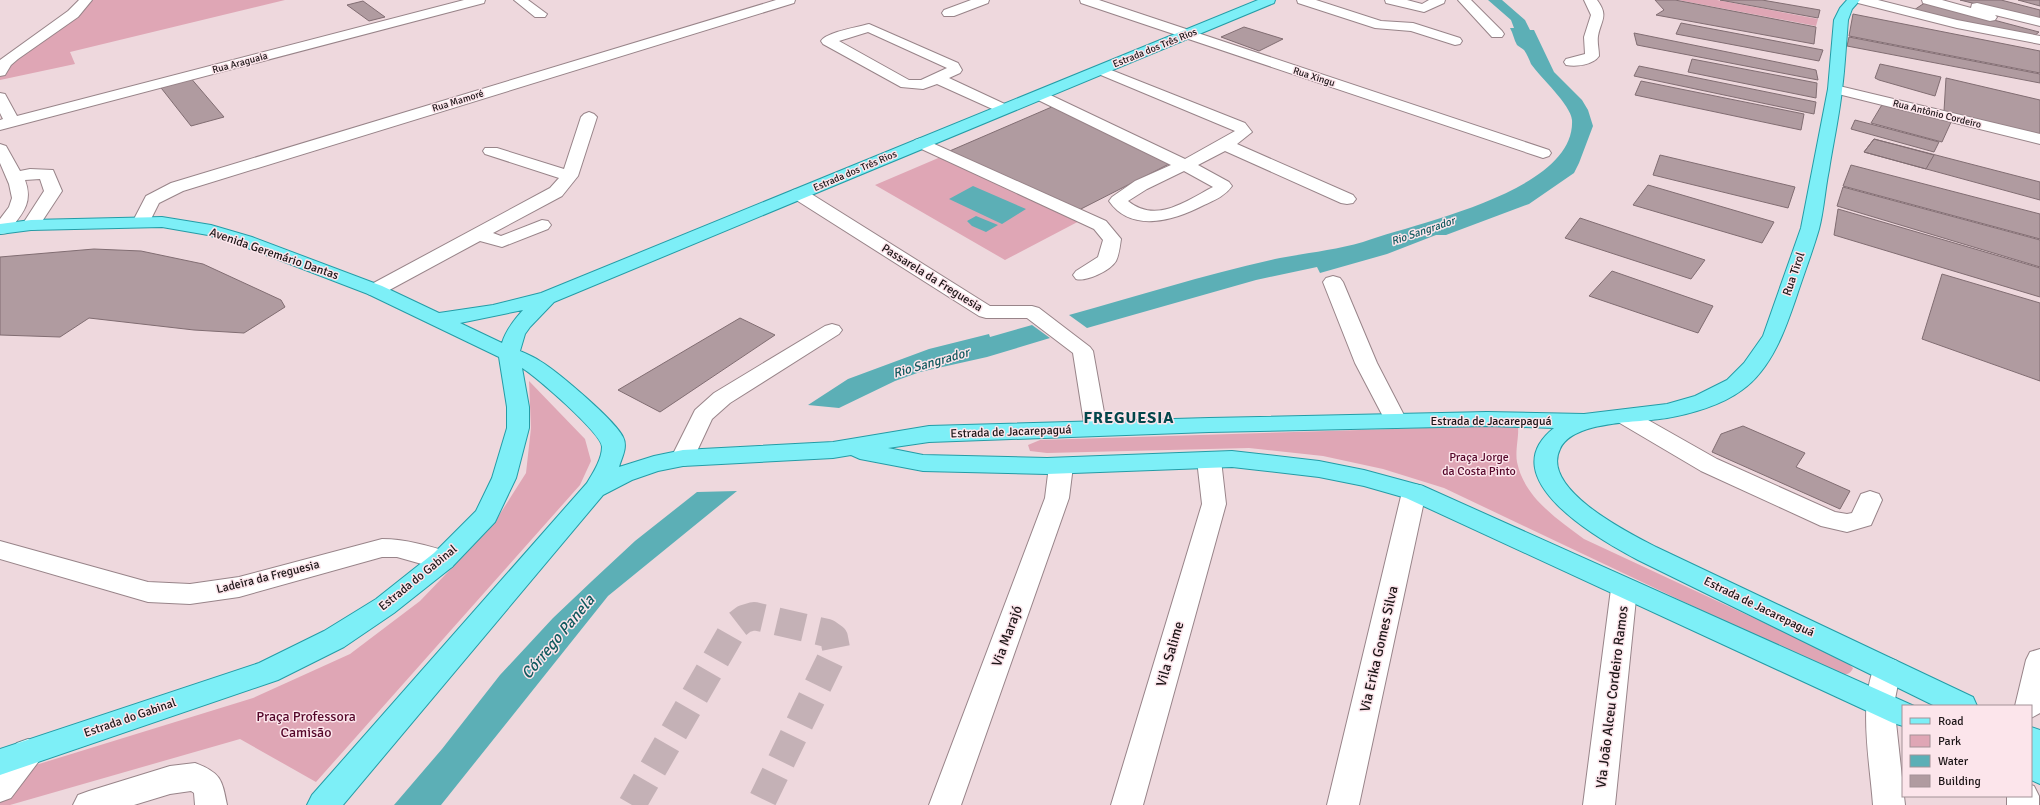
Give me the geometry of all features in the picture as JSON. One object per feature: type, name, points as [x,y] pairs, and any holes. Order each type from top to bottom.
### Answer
[{"type":"main road","name":"Estrada dos Três Rios","points":[[434,320],[467,317],[505,310],[548,297],[1269,0]]},
{"type":"main road","name":"Rua Tirol","points":[[1584,421],[1626,418],[1668,411],[1703,401],[1735,385],[1752,368],[1773,336],[1810,228],[1835,89],[1842,20],[1846,8],[1854,0]]},
{"type":"main road","name":"Avenida Geremário Dantas","points":[[0,229],[31,225],[142,221],[162,222],[211,230],[376,290],[434,320],[509,354]]},
{"type":"main road","points":[[323,805],[595,489],[606,472],[613,454],[614,447],[612,438],[597,421],[547,376],[532,365],[509,354],[515,334],[522,323],[548,297]]},
{"type":"main road","name":"Estrada do Gabinal","points":[[0,762],[268,672],[334,640],[385,606],[443,560],[486,516],[504,478],[518,428],[518,407],[509,354]]},
{"type":"main road","name":"Estrada de Jacarepaguá","points":[[595,489],[624,474],[654,464],[683,458],[845,448],[929,434],[1487,419],[1584,421]]},
{"type":"main road","name":"Estrada de Jacarepaguá","points":[[1584,421],[1564,430],[1552,440],[1547,449],[1545,458],[1550,477],[1558,491],[1573,506],[1610,533],[1961,705]]},
{"type":"main road","name":"Estrada de Jacarepaguá","points":[[845,448],[923,463],[1061,466],[1245,460],[1319,469],[1364,478],[1414,492],[1624,589],[1891,709]]},
{"type":"street","points":[[0,72],[7,56],[73,14],[86,0]]},
{"type":"street","name":"Rua Araguaia","points":[[6,123],[480,0]]},
{"type":"street","points":[[520,0],[540,14]]},
{"type":"street","name":"Rua Mamoré","points":[[142,221],[152,200],[177,187],[789,0]]},
{"type":"street","points":[[949,13],[983,0]]},
{"type":"street","name":"Rua Xingu","points":[[1089,0],[1543,153]]},
{"type":"street","points":[[1303,0],[1380,25],[1412,27],[1455,41]]},
{"type":"street","points":[[1391,0],[1419,8],[1424,8],[1439,0]]},
{"type":"street","points":[[1464,0],[1498,34]]},
{"type":"street","points":[[1571,62],[1588,59],[1592,56],[1591,38],[1598,20],[1598,14],[1590,0]]},
{"type":"street","points":[[1863,0],[1957,24],[2040,40]]},
{"type":"street","points":[[1928,0],[2040,30]]},
{"type":"street","points":[[1954,1],[2040,22]]},
{"type":"street","points":[[939,79],[956,70],[953,66],[874,30],[862,29],[832,38],[828,41],[906,84],[923,85],[939,79],[1004,110]]},
{"type":"street","points":[[1039,96],[1185,165],[1223,186],[1219,190],[1164,217],[1150,218],[1126,210],[1118,201],[1124,194],[1185,165],[1225,145],[1244,132],[1239,126],[1101,70]]},
{"type":"street","name":"Rua Antônio Cordeiro","points":[[1835,89],[2040,139]]},
{"type":"street","points":[[0,97],[6,123]]},
{"type":"street","points":[[376,290],[556,192],[570,176],[589,117]]},
{"type":"street","points":[[921,143],[1100,225],[1112,239],[1106,260],[1083,275]]},
{"type":"street","points":[[1225,145],[1347,199]]},
{"type":"street","points":[[0,149],[16,177],[19,203],[0,229]]},
{"type":"street","points":[[491,151],[570,176]]},
{"type":"street","points":[[16,177],[30,174],[47,174],[52,184],[53,191],[31,225]]},
{"type":"street","name":"Passarela da Freguesia","points":[[799,194],[986,312],[1032,312],[1083,351],[1096,429]]},
{"type":"street","points":[[478,234],[502,242],[542,225]]},
{"type":"street","points":[[1333,282],[1366,363],[1396,421]]},
{"type":"street","points":[[683,458],[703,414],[722,398],[832,330]]},
{"type":"street","points":[[1626,418],[1709,465],[1830,520],[1847,523],[1862,519],[1870,500]]},
{"type":"street","name":"Vila Salime","points":[[1127,805],[1214,504],[1209,460]]},
{"type":"street","name":"Via Marajó","points":[[945,805],[1057,498],[1061,466]]},
{"type":"street","name":"Via Erika Gomes Silva","points":[[1343,805],[1414,492]]},
{"type":"street","name":"Ladeira da Freguesia","points":[[0,550],[148,592],[190,594],[239,587],[382,548],[397,548],[443,560]]},
{"type":"street","name":"Via João Alceu Cordeiro Ramos","points":[[1599,805],[1624,589]]},
{"type":"street","points":[[2028,705],[2040,660]]},
{"type":"street","points":[[1887,669],[1891,709],[1889,805]]},
{"type":"street","points":[[0,788],[28,752]]},
{"type":"street","points":[[89,805],[170,780],[195,777],[208,785],[211,805]]},
{"type":"green space","points":[[87,0],[285,0],[70,52],[75,64],[0,80],[0,72]]},
{"type":"green space","points":[[1678,0],[1717,0],[1818,19],[1816,26]]},
{"type":"green space","points":[[943,156],[1087,217],[1005,260],[875,185]]},
{"type":"green space","name":"Praça Professora Camisão","points":[[529,381],[585,439],[591,461],[580,485],[316,782],[240,739],[10,805],[0,805],[0,776],[253,698],[350,654],[420,601],[493,525],[526,473],[531,428]]},
{"type":"green space","name":"Praça Jorge da Costa Pinto","points":[[1491,426],[1518,428],[1516,453],[1517,462],[1521,475],[1527,486],[1543,506],[1584,539],[1846,661],[1853,668],[1851,672],[1848,674],[1841,674],[1825,669],[1444,488],[1383,469],[1323,456],[1249,448],[1047,453],[1030,451],[1028,445],[1040,440]]},
{"type":"water","name":"Rio Sangrador","points":[[1488,0],[1502,0],[1525,20],[1530,30],[1534,30],[1554,72],[1582,100],[1588,110],[1593,126],[1574,173],[1529,204],[1446,235],[1436,235],[1387,254],[1320,273],[1317,267],[1256,280],[1087,328],[1069,315],[1227,271],[1280,258],[1363,242],[1453,214],[1488,201],[1521,185],[1548,167],[1566,145],[1572,120],[1570,114],[1561,99],[1535,70],[1524,50],[1517,45],[1510,28],[1514,28],[1511,20]]},
{"type":"water","points":[[973,186],[1026,209],[1002,224],[949,199]]},
{"type":"water","points":[[976,216],[998,225],[986,232],[972,226],[967,221]]},
{"type":"water","name":"Rio Sangrador","points":[[1032,325],[1050,338],[987,357],[920,372],[895,381],[839,408],[808,405],[848,379],[929,349],[989,334],[990,337]]},
{"type":"water","name":"Córrego Panela","points":[[737,491],[608,596],[441,805],[394,805],[442,749],[500,675],[553,618],[635,541],[697,492]]},
{"type":"building","points":[[1655,0],[1675,0],[1816,27],[1814,44],[1656,15],[1664,10]]},
{"type":"building","points":[[1720,0],[1762,0],[1820,10],[1818,18]]},
{"type":"building","points":[[1960,0],[2001,0],[2040,10],[2040,20]]},
{"type":"building","points":[[2018,0],[2040,0],[2040,6]]},
{"type":"building","points":[[363,1],[385,17],[369,21],[347,5]]},
{"type":"building","points":[[1926,2],[2039,32],[2034,36],[2015,31],[1983,29],[1914,10]]},
{"type":"building","points":[[1853,14],[2040,51],[2040,73],[1849,36]]},
{"type":"building","points":[[1681,23],[1823,50],[1819,61],[1676,34]]},
{"type":"building","points":[[1244,27],[1283,39],[1259,51],[1221,37]]},
{"type":"building","points":[[1634,33],[1816,70],[1818,80],[1637,45]]},
{"type":"building","points":[[1849,37],[2040,74],[2040,83],[1847,46]]},
{"type":"building","points":[[1692,59],[1817,83],[1816,98],[1688,72]]},
{"type":"building","points":[[1880,64],[1941,77],[1935,96],[1875,78]]},
{"type":"building","points":[[1639,66],[1816,102],[1814,114],[1634,76]]},
{"type":"building","points":[[189,76],[224,117],[191,126],[158,84]]},
{"type":"building","points":[[1946,78],[2040,100],[2040,135],[1944,111]]},
{"type":"building","points":[[1641,81],[1804,114],[1801,130],[1635,95]]},
{"type":"building","points":[[1883,103],[1952,120],[1942,142],[1871,123]]},
{"type":"building","points":[[1054,106],[1171,163],[1077,211],[945,153]]},
{"type":"building","points":[[1855,120],[1939,142],[1934,152],[1851,129]]},
{"type":"building","points":[[1874,139],[2040,182],[2040,200],[1864,152]]},
{"type":"building","points":[[1874,139],[1934,155],[1926,169],[1864,152]]},
{"type":"building","points":[[1660,155],[1795,187],[1788,208],[1653,175]]},
{"type":"building","points":[[1851,165],[2040,214],[2040,239],[1843,186]]},
{"type":"building","points":[[1648,185],[1774,222],[1762,243],[1633,205]]},
{"type":"building","points":[[1843,187],[2040,240],[2040,267],[1837,206]]},
{"type":"building","points":[[1838,209],[2040,268],[2040,297],[1834,235]]},
{"type":"building","points":[[1580,218],[1705,260],[1691,279],[1565,238]]},
{"type":"building","points":[[94,249],[141,251],[203,264],[281,300],[285,307],[244,333],[194,330],[89,318],[60,337],[0,335],[0,257]]},
{"type":"building","points":[[1612,271],[1713,306],[1698,333],[1589,296]]},
{"type":"building","points":[[1942,274],[2040,303],[2040,381],[1922,339]]},
{"type":"building","points":[[740,318],[775,335],[660,412],[618,390]]},
{"type":"building","points":[[1743,426],[1805,453],[1796,467],[1850,491],[1840,509],[1712,452],[1721,434]]},
{"type":"tunnel","points":[[632,805],[735,626],[744,619],[754,616],[827,633],[834,638],[836,648],[760,805]]},
{"type":"district","name":"FREGUESIA","points":[[1129,418]]}]
